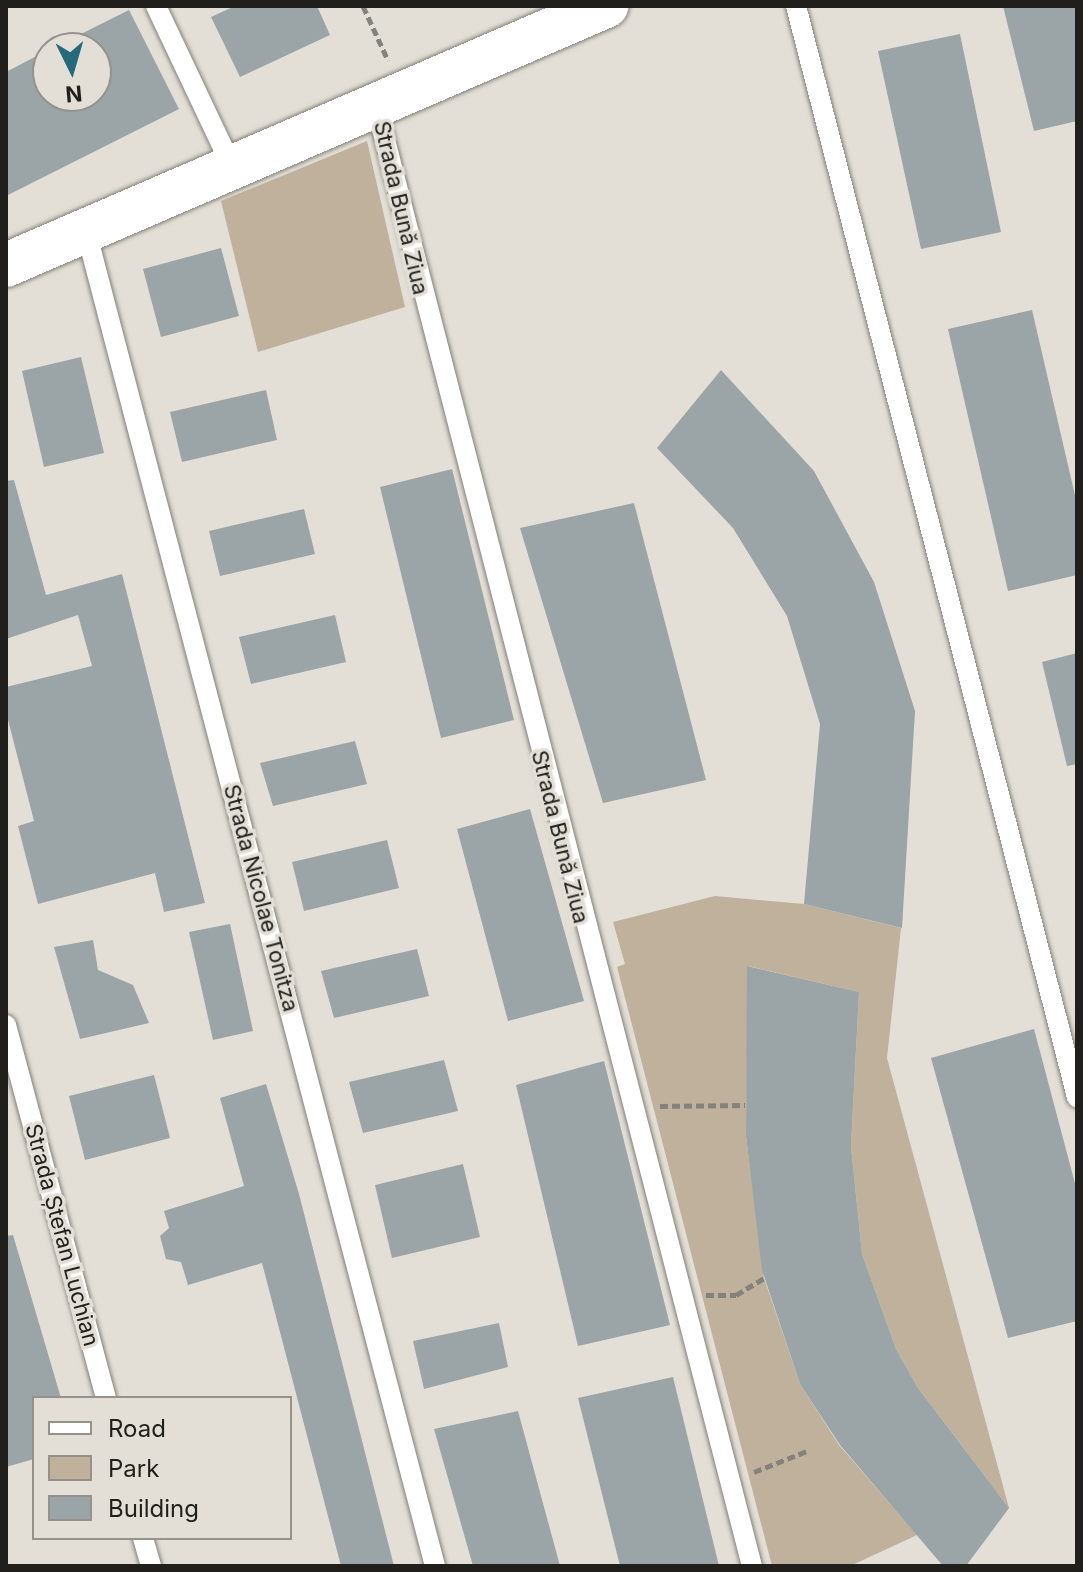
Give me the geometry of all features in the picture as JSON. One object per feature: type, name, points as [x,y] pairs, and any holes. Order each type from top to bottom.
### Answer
[{"type":"main road","name":"Strada Bună Ziua","points":[[6,265],[390,99],[540,19],[606,6]]},
{"type":"lane","points":[[156,6],[232,167]]},
{"type":"lane","points":[[796,6],[1077,1097]]},
{"type":"lane","name":"Strada Bună Ziua","points":[[390,99],[456,436],[752,1566]]},
{"type":"lane","name":"Strada Nicolae Tonitza","points":[[86,231],[435,1566]]},
{"type":"lane","name":"Strada Ștefan Luchian","points":[[6,1025],[105,1396]]},
{"type":"lane","points":[[144,1540],[151,1566]]},
{"type":"path","points":[[363,6],[390,99]]},
{"type":"path","points":[[655,1106],[745,1105]]},
{"type":"path","points":[[703,1295],[736,1295],[764,1278]]},
{"type":"path","points":[[749,1473],[807,1451]]},
{"type":"green space","points":[[367,141],[405,307],[258,352],[221,201]]},
{"type":"green space","points":[[715,896],[804,904],[901,928],[887,1058],[1009,1508],[918,1388],[896,1349],[862,1254],[851,1146],[859,992],[748,966],[746,1136],[764,1278],[800,1384],[839,1445],[917,1535],[850,1566],[772,1566],[617,967],[625,964],[613,922]]},
{"type":"building","points":[[235,6],[317,6],[330,35],[240,77],[211,17]]},
{"type":"building","points":[[1003,6],[1077,6],[1077,121],[1034,131]]},
{"type":"building","points":[[129,10],[179,109],[6,196],[6,72],[32,58],[32,112],[112,112],[112,32],[85,32]]},
{"type":"building","points":[[960,34],[1001,232],[921,249],[878,51]]},
{"type":"building","points":[[221,248],[239,316],[161,337],[143,269]]},
{"type":"building","points":[[1032,310],[1077,504],[1077,575],[1008,591],[948,329]]},
{"type":"building","points":[[81,357],[104,453],[44,467],[22,371]]},
{"type":"building","points":[[721,370],[814,471],[874,582],[915,711],[902,928],[804,904],[820,724],[787,616],[733,528],[657,448]]},
{"type":"building","points":[[266,390],[277,440],[182,462],[170,412]]},
{"type":"building","points":[[452,469],[514,720],[441,738],[380,487]]},
{"type":"building","points":[[14,480],[46,595],[122,574],[205,903],[164,912],[155,873],[38,904],[18,826],[34,821],[6,712],[6,687],[92,666],[78,615],[6,639],[6,481]]},
{"type":"building","points":[[634,503],[706,780],[603,803],[520,528]]},
{"type":"building","points":[[304,509],[315,554],[220,576],[209,531]]},
{"type":"building","points":[[335,615],[346,662],[251,684],[239,637]]},
{"type":"building","points":[[1077,653],[1077,764],[1067,766],[1042,662]]},
{"type":"building","points":[[355,741],[367,784],[273,806],[260,763]]},
{"type":"building","points":[[530,809],[584,1001],[508,1021],[457,829]]},
{"type":"building","points":[[387,840],[399,888],[304,911],[292,862]]},
{"type":"building","points":[[230,924],[253,1031],[213,1040],[189,932]]},
{"type":"building","points":[[93,940],[98,970],[133,985],[149,1023],[80,1039],[54,947]]},
{"type":"building","points":[[417,949],[429,996],[334,1018],[321,971]]},
{"type":"building","points":[[747,966],[859,992],[851,1146],[862,1254],[896,1349],[918,1388],[1009,1508],[966,1566],[943,1566],[840,1445],[800,1384],[762,1270],[746,1136]]},
{"type":"building","points":[[1034,1029],[1077,1191],[1077,1321],[1008,1338],[931,1058]]},
{"type":"building","points":[[444,1060],[458,1111],[363,1133],[349,1082]]},
{"type":"building","points":[[604,1061],[670,1325],[578,1346],[516,1085]]},
{"type":"building","points":[[154,1075],[170,1138],[85,1160],[69,1096]]},
{"type":"building","points":[[266,1084],[299,1194],[394,1566],[341,1566],[262,1263],[188,1285],[181,1262],[166,1259],[160,1236],[169,1228],[164,1211],[244,1186],[220,1098]]},
{"type":"building","points":[[463,1164],[480,1237],[392,1258],[375,1185]]},
{"type":"building","points":[[13,1235],[60,1396],[32,1396],[32,1460],[6,1467],[6,1236]]},
{"type":"building","points":[[499,1323],[508,1367],[424,1389],[413,1341]]},
{"type":"building","points":[[673,1377],[719,1566],[620,1566],[578,1398]]},
{"type":"building","points":[[518,1411],[560,1566],[473,1566],[434,1429]]}]
